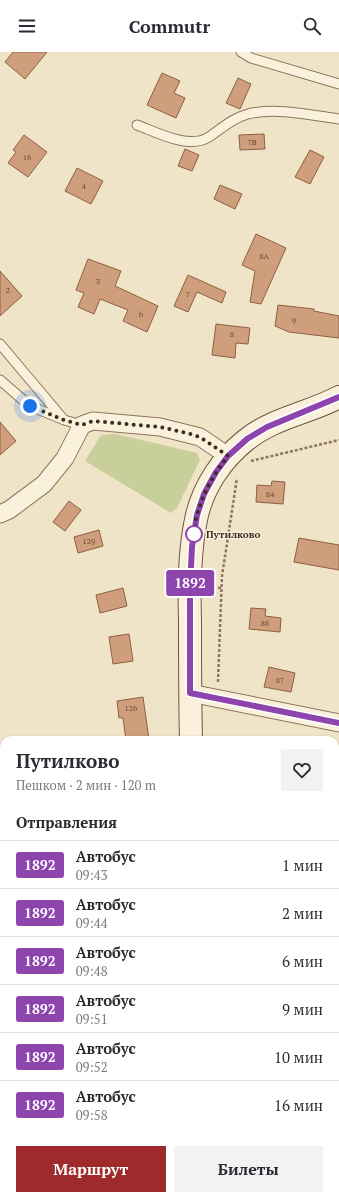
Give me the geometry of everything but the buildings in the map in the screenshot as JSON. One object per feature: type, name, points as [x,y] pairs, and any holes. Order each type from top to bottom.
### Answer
[{"type":"main road","points":[[191,736],[190,587],[192,547],[197,515],[204,494],[216,472],[237,459],[247,439],[267,427],[291,416],[339,397]]},
{"type":"street","points":[[0,514],[9,510],[44,484],[65,458],[82,425],[93,421],[160,427],[200,437],[237,459]]},
{"type":"street","points":[[190,693],[339,723]]},
{"type":"lane","points":[[241,52],[251,58],[339,84]]},
{"type":"lane","points":[[137,125],[177,140],[198,142],[207,138],[231,121],[249,114],[272,112],[308,114],[339,119]]},
{"type":"lane","points":[[0,344],[64,420]]},
{"type":"lane","points":[[0,380],[30,406],[64,420],[82,425]]},
{"type":"path","points":[[237,459],[339,440]]},
{"type":"path","points":[[217,699],[222,576],[237,478]]},
{"type":"path","points":[[201,587],[222,588]]},
{"type":"green space","points":[[116,434],[197,453],[200,460],[177,508],[171,513],[85,461],[101,435]]},
{"type":"bus line","name":"1892","points":[[339,397],[291,416],[267,427],[247,439],[228,456],[216,472],[204,494],[197,515],[192,547],[190,587],[190,693],[339,723]]},
{"type":"place","name":"Путилково","points":[[194,534]]},
{"type":"route","points":[[30,406],[64,420],[82,425],[93,421],[160,427],[187,433],[200,437],[228,456],[216,472],[204,494],[197,515],[194,534]]}]
